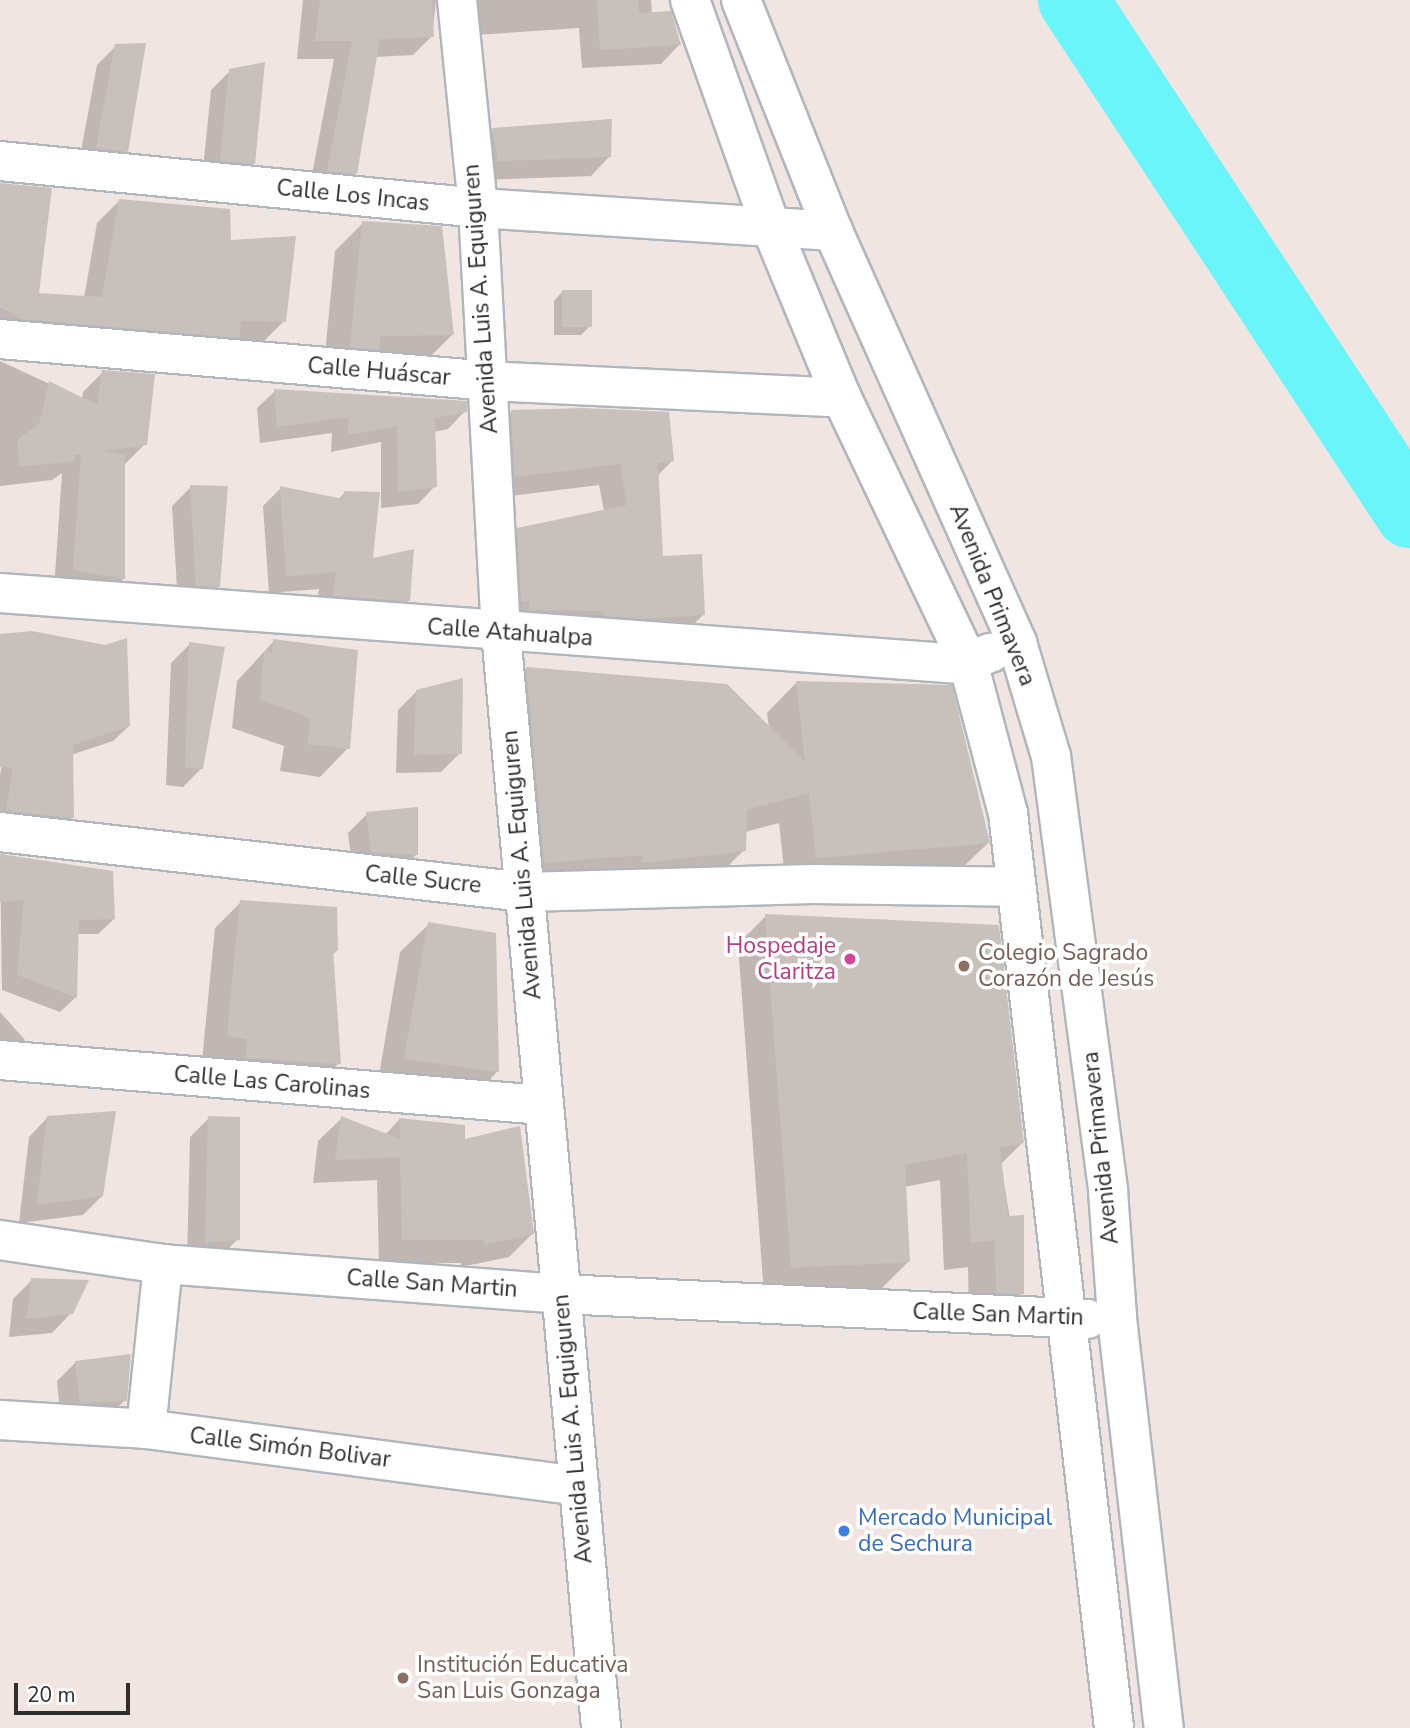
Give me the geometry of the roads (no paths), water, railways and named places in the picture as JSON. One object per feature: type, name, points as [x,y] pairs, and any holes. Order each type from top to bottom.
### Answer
[{"type":"street","name":"Avenida Luis A. Equiguren","points":[[457,0],[478,208],[501,633],[601,1728]]},
{"type":"street","name":"Avenida Primavera","points":[[690,0],[771,227],[842,398],[968,662],[1008,813],[1063,1319],[1114,1728]]},
{"type":"street","name":"Avenida Primavera","points":[[741,0],[833,230],[1017,643],[1051,756],[1068,863],[1108,1191],[1117,1318],[1164,1728]]},
{"type":"street","name":"Calle Los Incas","points":[[0,161],[478,208],[833,230]]},
{"type":"street","name":"Calle Huáscar","points":[[0,339],[487,381],[842,398]]},
{"type":"street","name":"Calle Atahualpa","points":[[0,593],[501,633],[968,662],[1017,643]]},
{"type":"street","name":"Calle Sucre","points":[[0,832],[524,892],[813,884],[1016,887]]},
{"type":"street","name":"Calle Las Carolinas","points":[[0,1060],[543,1105]]},
{"type":"street","name":"Calle San Martin","points":[[0,1240],[163,1264],[561,1294],[1063,1319],[1117,1318]]},
{"type":"street","points":[[146,1429],[163,1264]]},
{"type":"street","name":"Calle Simón Bolivar","points":[[0,1420],[146,1429],[579,1486]]},
{"type":"waterway","points":[[1073,0],[1410,513]]},
{"type":"place","name":"Hospedaje Claritza","points":[[850,959]]},
{"type":"place","name":"Colegio Sagrado Corazón de Jesús","points":[[964,966]]},
{"type":"place","name":"Mercado Municipal de Sechura","points":[[844,1531]]},
{"type":"place","name":"Institución Educativa San Luis Gonzaga","points":[[403,1678]]}]
